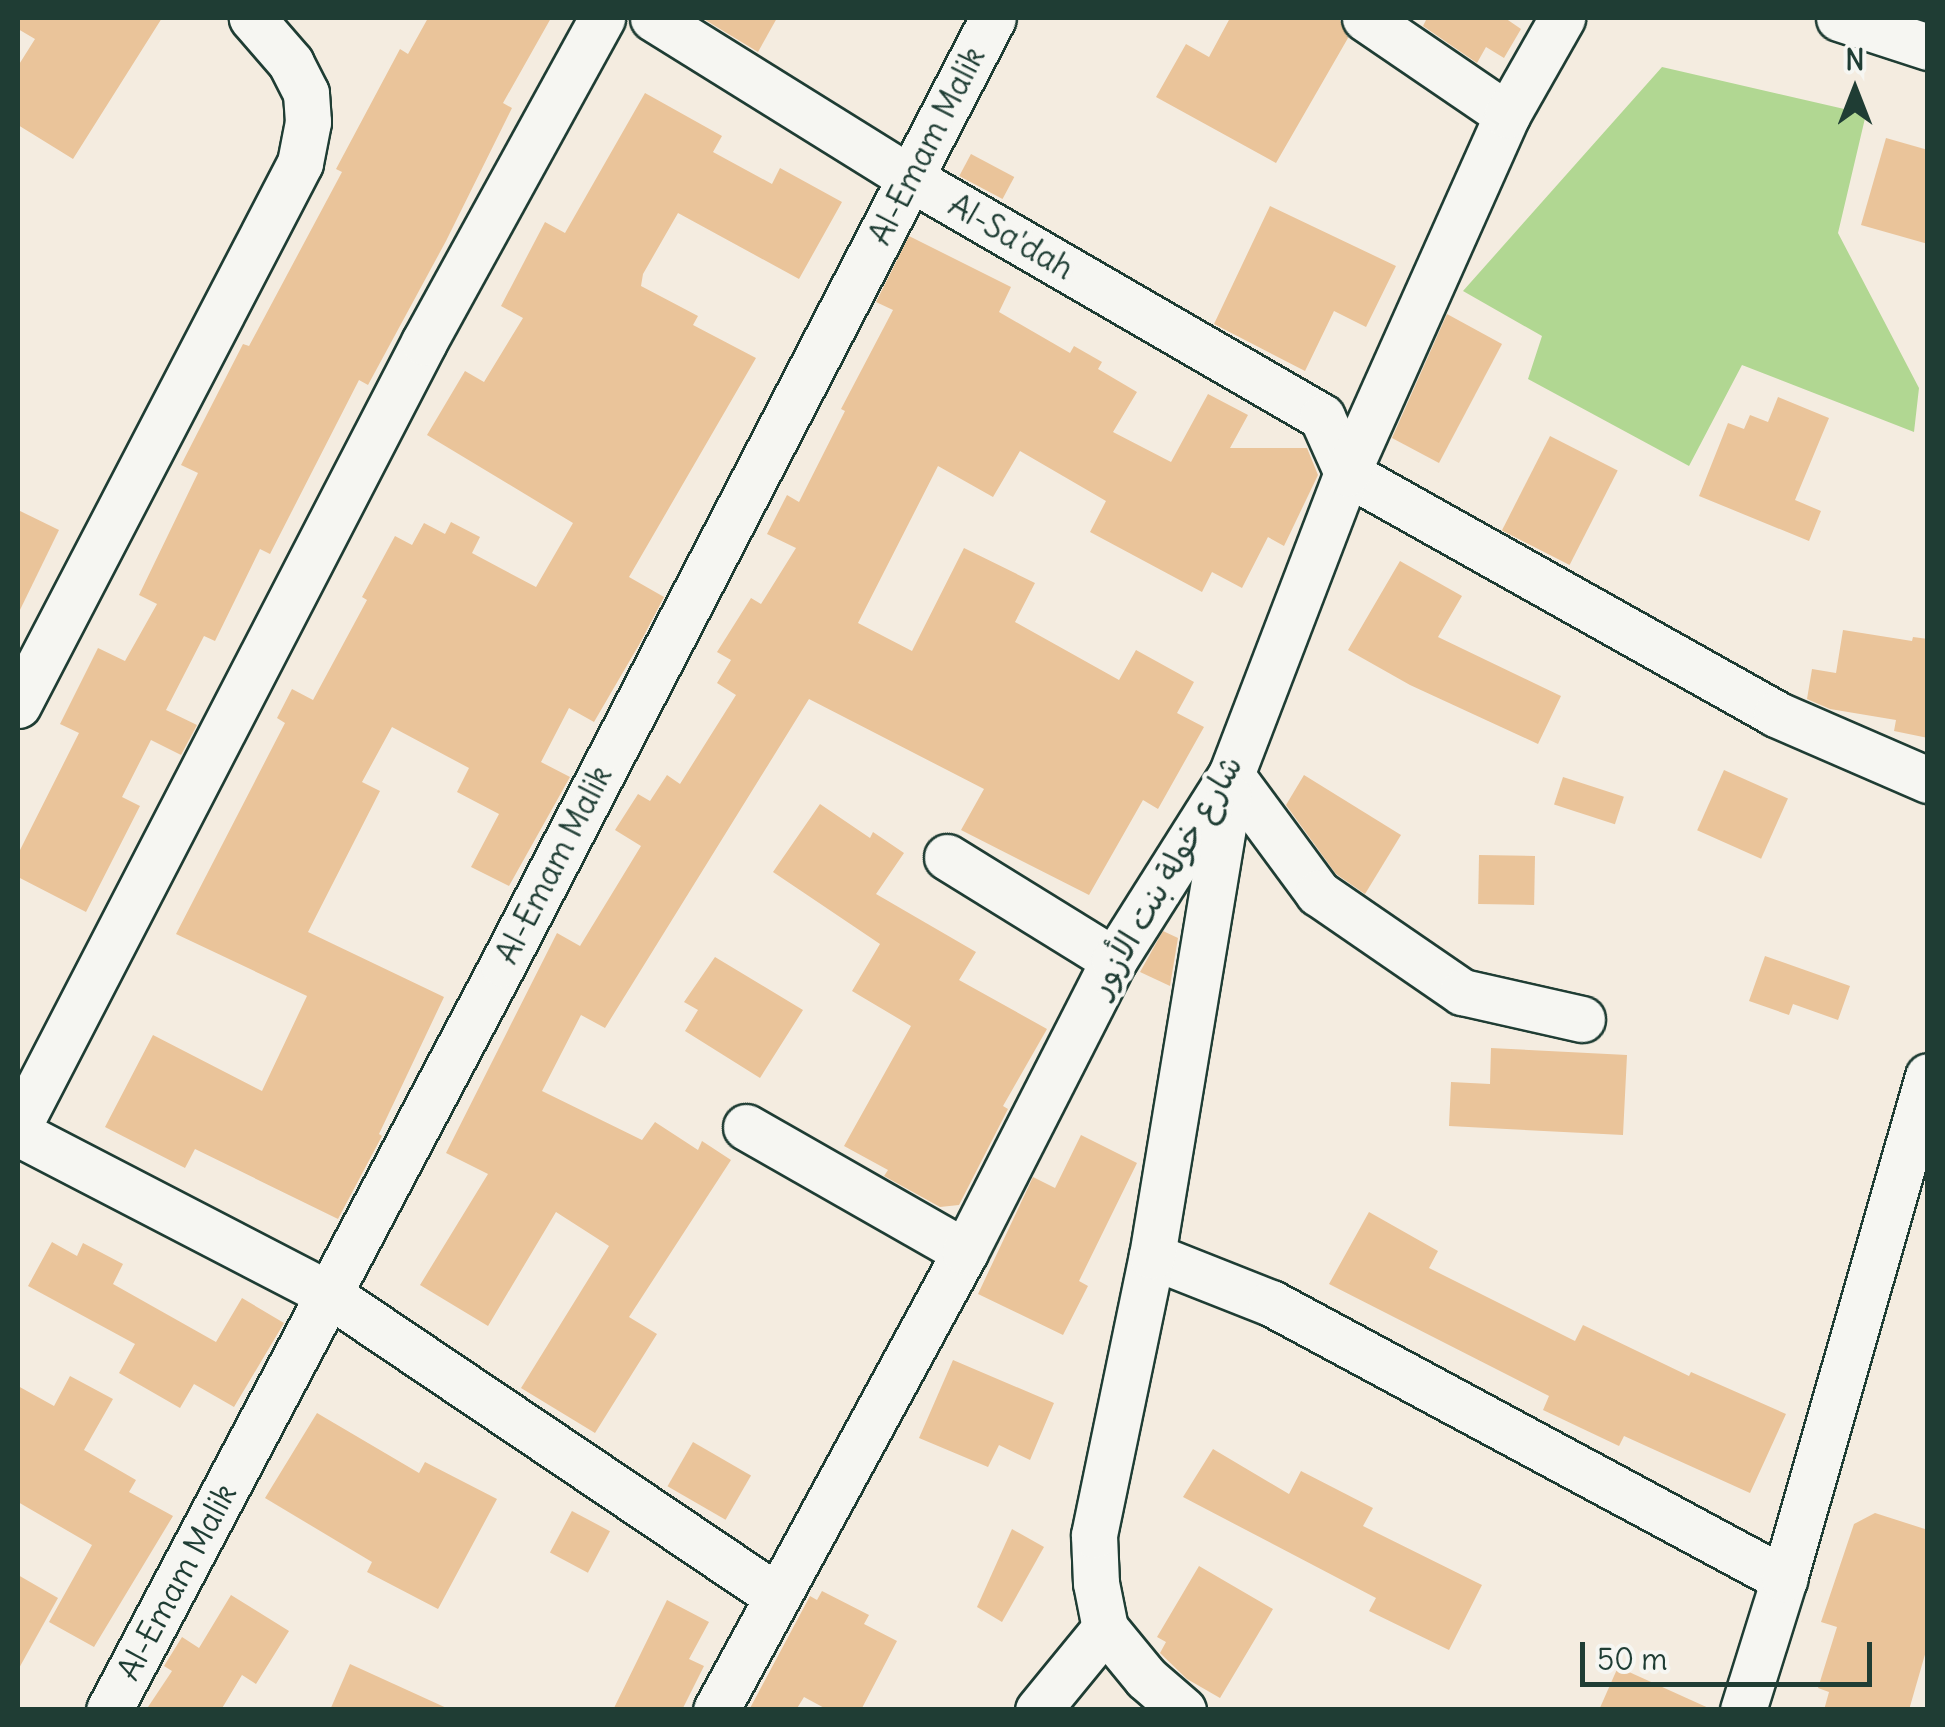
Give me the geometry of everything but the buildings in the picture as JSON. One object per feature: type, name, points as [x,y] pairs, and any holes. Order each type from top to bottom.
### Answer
[{"type":"street","points":[[18,704],[300,163],[308,122],[306,92],[291,63],[252,18]]},
{"type":"street","points":[[602,18],[424,342],[18,1130],[330,1295],[775,1595]]},
{"type":"street","name":"Al-Sa'dah","points":[[652,18],[910,178],[1322,417],[1347,472]]},
{"type":"street","name":"Al-Emam Malik","points":[[109,1710],[330,1295],[993,18]]},
{"type":"street","points":[[1365,18],[1507,115]]},
{"type":"street","name":"شارع خولة بنت الأزور","points":[[716,1710],[775,1595],[965,1252],[1114,960],[1231,775],[1347,472],[1507,115],[1562,18]]},
{"type":"street","points":[[1840,18],[1928,47]]},
{"type":"street","points":[[1347,472],[1776,714],[1928,780]]},
{"type":"street","points":[[1231,775],[1318,893],[1462,992],[1582,1018]]},
{"type":"street","points":[[1183,1710],[1146,1678],[1106,1628],[1096,1583],[1094,1536],[1152,1256],[1231,775]]},
{"type":"street","points":[[947,857],[1114,960]]},
{"type":"street","points":[[1742,1710],[1784,1579],[1928,1076]]},
{"type":"street","points":[[746,1127],[965,1252]]},
{"type":"street","points":[[1152,1256],[1272,1303],[1784,1579]]},
{"type":"street","points":[[1038,1710],[1106,1628]]},
{"type":"green space","points":[[1662,67],[1866,114],[1838,233],[1919,388],[1914,432],[1742,365],[1689,466],[1528,379],[1542,336],[1463,291]]}]
